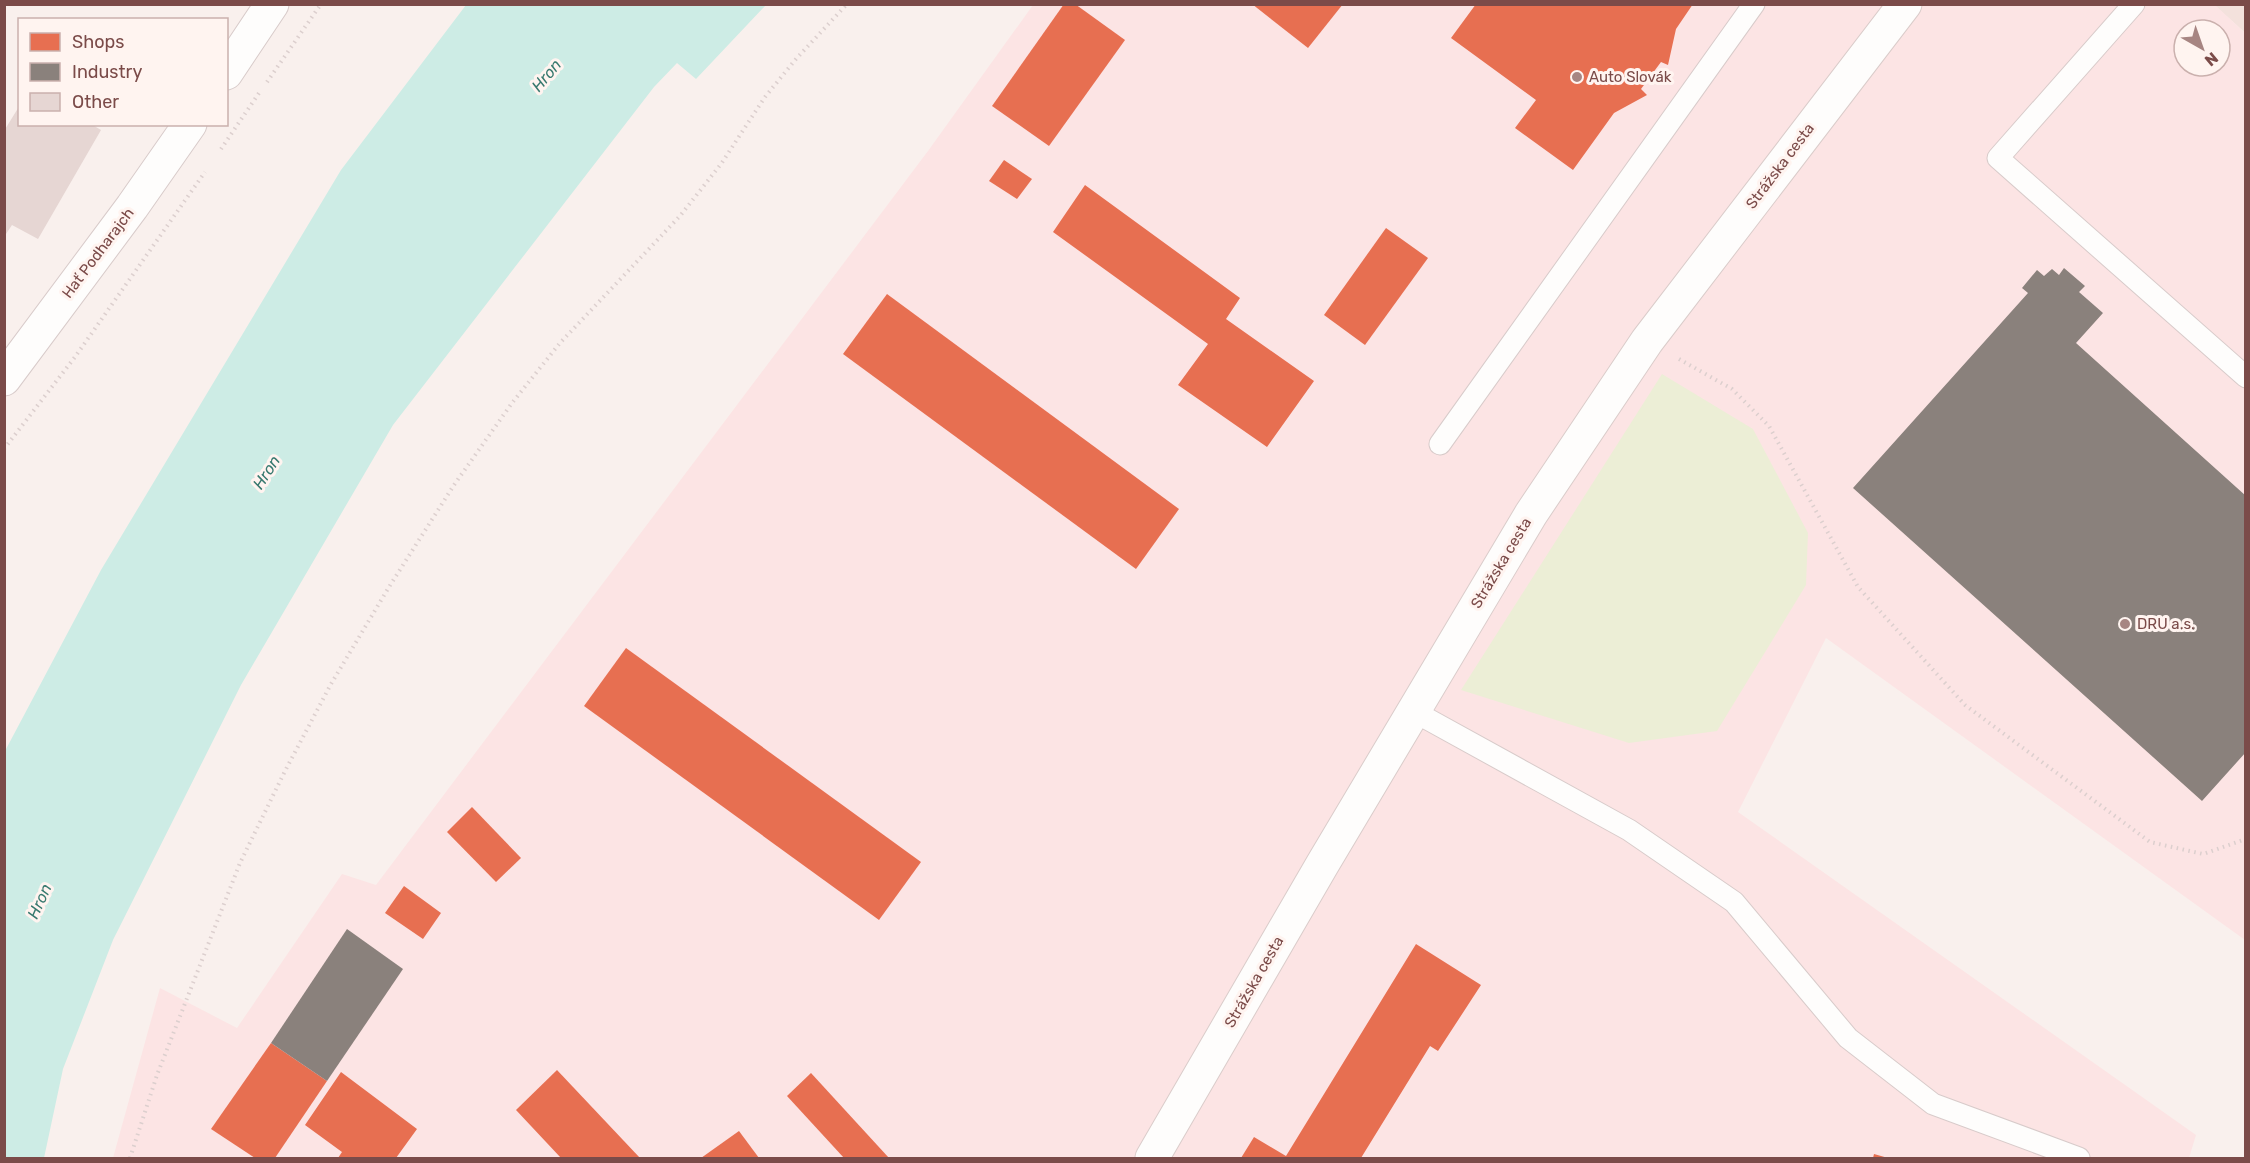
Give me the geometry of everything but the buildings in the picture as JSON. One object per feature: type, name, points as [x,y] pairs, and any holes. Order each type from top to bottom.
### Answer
[{"type":"street","points":[[250,39],[258,4]]},
{"type":"street","points":[[228,70],[272,4]]},
{"type":"street","name":"Strážska cesta","points":[[1152,1158],[1531,514],[1647,341],[1905,4]]},
{"type":"street","name":"Hať Podharajch","points":[[4,379],[132,207],[189,126]]},
{"type":"lane","points":[[1440,444],[1754,4]]},
{"type":"lane","points":[[2134,4],[1998,158],[2246,377]]},
{"type":"lane","points":[[1413,711],[1629,830],[1734,902],[1848,1038],[1933,1104],[2079,1158]]},
{"type":"path","points":[[130,1158],[157,1075],[240,863],[331,684],[389,587],[454,485],[512,403],[560,343],[680,216],[721,164],[765,97],[796,59],[847,4]]},
{"type":"path","points":[[1647,341],[1732,389],[1769,426],[1858,587],[1965,705],[2151,842],[2203,854],[2246,839]]},
{"type":"shaded area","points":[[2214,4],[2229,18],[2172,18],[2172,78],[2232,78],[2232,21],[2245,33],[2245,940],[1826,638],[1738,812],[2196,1135],[2189,1158],[113,1158],[160,988],[237,1028],[342,874],[376,885],[928,151],[1033,5]]},
{"type":"shaded area","points":[[2214,5],[2245,5],[2245,33],[2232,21],[2232,18],[2229,18]]},
{"type":"green space","points":[[1662,374],[1753,429],[1808,533],[1806,585],[1717,731],[1629,743],[1461,690]]},
{"type":"water","name":"Hron","points":[[466,5],[766,5],[696,79],[677,63],[654,87],[393,425],[241,685],[113,940],[63,1069],[44,1158],[5,1158],[5,751],[101,570],[341,170]]},
{"type":"place","name":"Auto Slovák","points":[[1577,77]]},
{"type":"place","name":"DRU a.s.","points":[[2125,624]]}]
